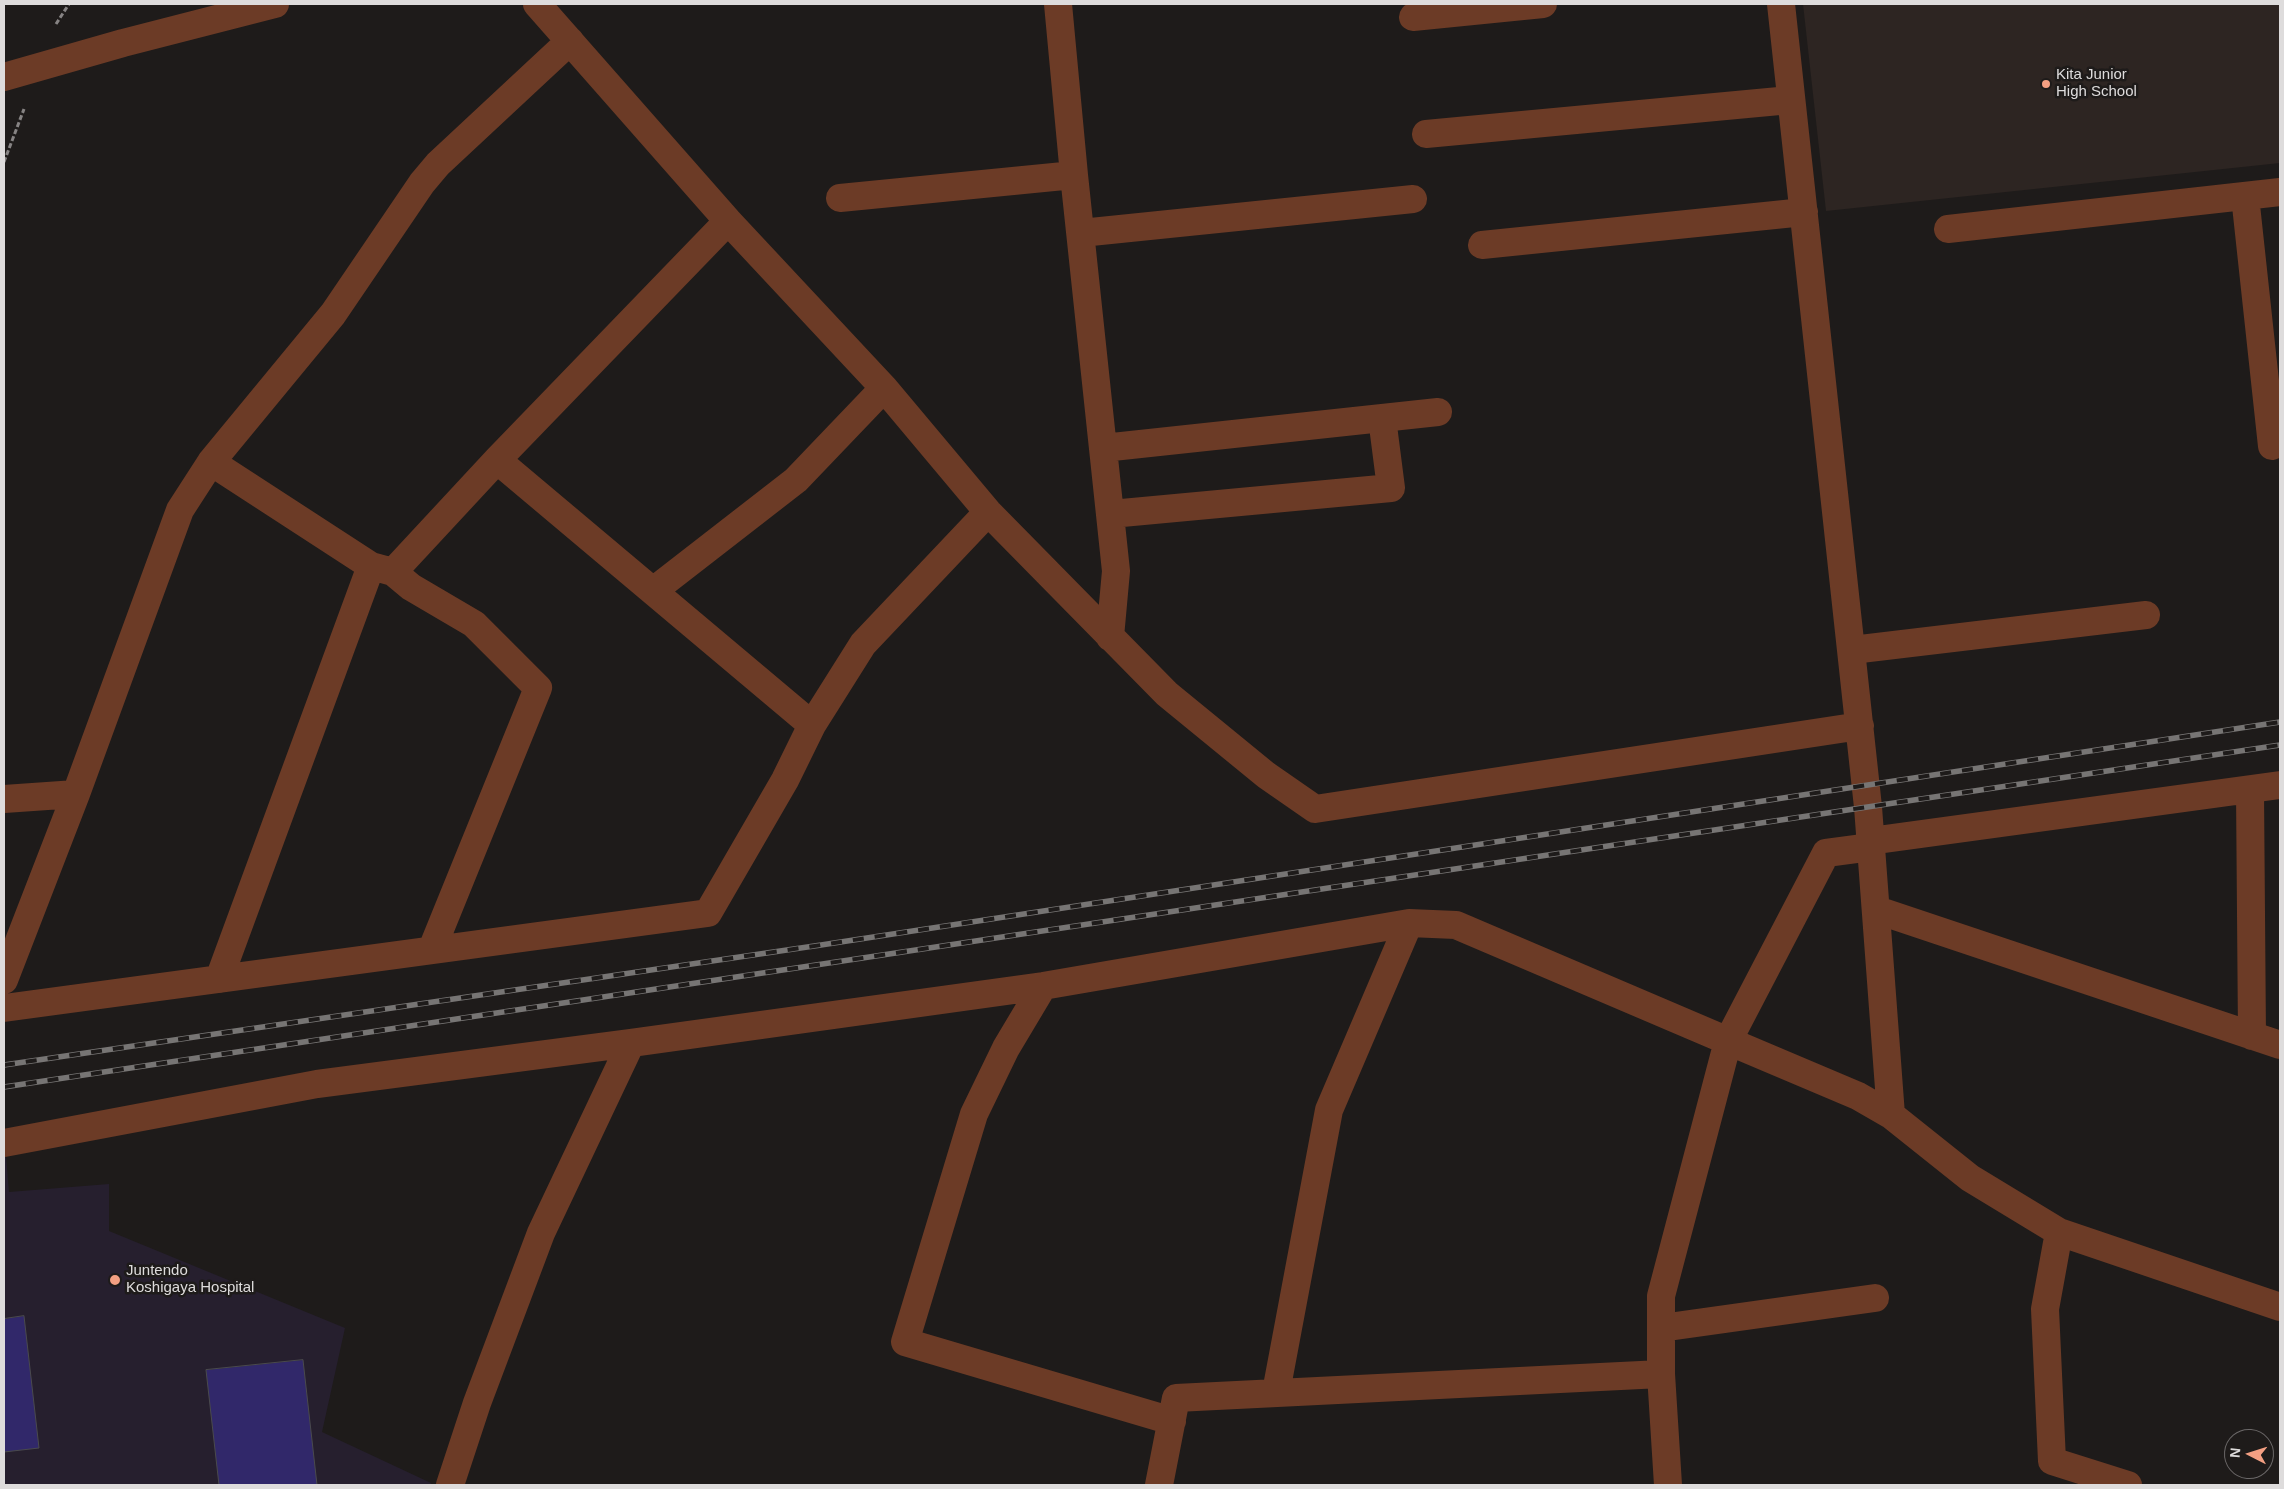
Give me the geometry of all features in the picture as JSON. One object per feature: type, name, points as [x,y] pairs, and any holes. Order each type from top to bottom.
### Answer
[{"type":"street","points":[[4,77],[41,68],[239,8],[274,4]]},
{"type":"street","points":[[537,4],[728,221],[884,388],[988,512],[1167,694],[1266,775],[1315,809],[1860,726]]},
{"type":"street","points":[[1058,4],[1116,571],[1110,637]]},
{"type":"street","points":[[1413,17],[1543,4]]},
{"type":"street","points":[[1781,4],[1860,726],[1891,1115]]},
{"type":"street","points":[[4,980],[76,794],[180,510],[211,462],[333,314],[422,183],[438,164],[570,41]]},
{"type":"street","points":[[1426,134],[1790,100]]},
{"type":"street","points":[[840,198],[1074,175]]},
{"type":"street","points":[[1948,229],[2280,192]]},
{"type":"street","points":[[2245,196],[2269,327],[2272,446]]},
{"type":"street","points":[[1080,233],[1413,200]]},
{"type":"street","points":[[1482,245],[1804,212]]},
{"type":"street","points":[[219,979],[382,569],[497,460],[728,221]]},
{"type":"street","points":[[653,591],[796,480],[884,388]]},
{"type":"street","points":[[1103,448],[1438,412]]},
{"type":"street","points":[[1111,514],[1391,488],[1382,418]]},
{"type":"street","points":[[497,460],[812,726]]},
{"type":"street","points":[[211,462],[474,624],[538,688],[432,950]]},
{"type":"street","points":[[4,1008],[708,913],[785,780],[812,726],[863,644],[988,512]]},
{"type":"street","points":[[1852,650],[2146,615]]},
{"type":"street","points":[[1668,1485],[1661,1374],[1660,1296],[1728,1041],[1826,853],[1870,844],[2280,785]]},
{"type":"street","points":[[2250,790],[2252,1036]]},
{"type":"street","points":[[4,800],[76,794]]},
{"type":"street","points":[[1876,910],[2280,1045]]},
{"type":"street","points":[[1276,1392],[1329,1110],[1409,923]]},
{"type":"street","points":[[4,1143],[317,1084],[630,1044],[1043,986],[1409,923],[1456,926],[1858,1096],[1891,1115],[1970,1178],[2059,1232],[2280,1307]]},
{"type":"street","points":[[1043,986],[1006,1048],[974,1114],[905,1342],[1172,1421]]},
{"type":"street","points":[[450,1485],[477,1402],[541,1233],[630,1044]]},
{"type":"street","points":[[2059,1232],[2045,1309],[2052,1461],[2128,1485]]},
{"type":"street","points":[[1661,1328],[1875,1298]]},
{"type":"street","points":[[1160,1485],[1176,1398],[1661,1374]]},
{"type":"path","points":[[4,162],[41,68]]},
{"type":"shaded area","name":"Kita Junior High School","points":[[1803,4],[2280,4],[2280,163],[1826,211]]},
{"type":"shaded area","name":"Juntendo Koshigaya Hospital","points":[[6,1157],[9,1192],[109,1184],[109,1231],[345,1328],[322,1432],[431,1483],[430,1485],[4,1485],[4,1158]]},
{"type":"building","points":[[24,1316],[39,1448],[4,1452],[4,1319]]},
{"type":"building","points":[[303,1360],[317,1485],[219,1485],[206,1370]]},
{"type":"railway","points":[[4,1065],[821,945],[2280,722]]},
{"type":"railway","points":[[4,1087],[2280,745]]},
{"type":"place","name":"Kita Junior High School","points":[[2046,84]]},
{"type":"place","name":"Juntendo Koshigaya Hospital","points":[[115,1280]]}]
